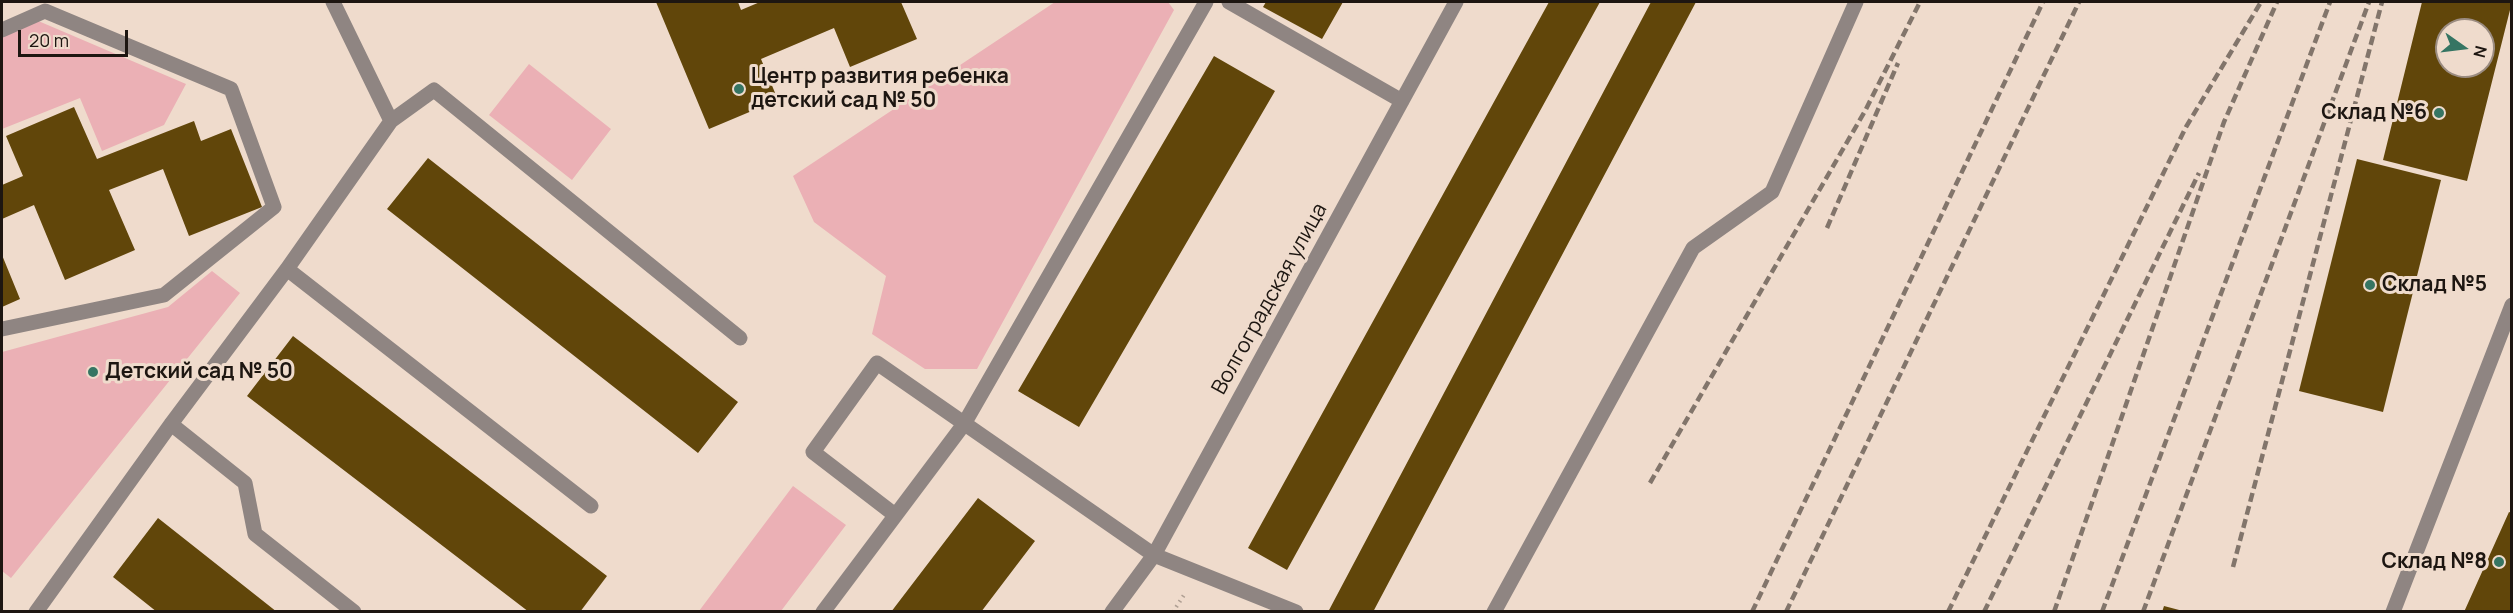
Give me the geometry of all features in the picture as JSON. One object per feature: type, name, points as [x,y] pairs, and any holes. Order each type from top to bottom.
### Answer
[{"type":"street","points":[[333,2],[391,121]]},
{"type":"street","points":[[823,612],[964,424],[1206,2]]},
{"type":"street","points":[[1229,2],[1402,101]]},
{"type":"street","name":"Волгоградская улица","points":[[1112,612],[1154,555],[1456,2]]},
{"type":"street","points":[[1494,612],[1693,248],[1772,192],[1856,2]]},
{"type":"street","points":[[2,30],[45,11],[231,89],[274,207],[164,295],[2,329]]},
{"type":"street","points":[[36,612],[171,424],[288,269],[391,121],[434,90],[740,338]]},
{"type":"street","points":[[288,269],[591,506]]},
{"type":"street","points":[[2393,612],[2511,305]]},
{"type":"street","points":[[895,515],[813,452],[877,363],[1154,555],[1296,612]]},
{"type":"street","points":[[171,424],[245,483],[255,534],[354,612]]},
{"type":"shaded area","points":[[1055,2],[1168,2],[1174,10],[977,369],[925,369],[872,334],[886,276],[814,222],[793,176]]},
{"type":"shaded area","points":[[36,20],[186,84],[164,125],[102,151],[80,98],[2,129],[2,34]]},
{"type":"shaded area","points":[[529,64],[611,129],[572,180],[489,115]]},
{"type":"shaded area","points":[[212,271],[240,293],[11,578],[2,571],[2,352],[168,307]]},
{"type":"shaded area","points":[[793,486],[846,525],[781,611],[699,611]]},
{"type":"building","points":[[656,2],[738,2],[741,10],[760,2],[901,2],[917,39],[850,67],[834,28],[761,59],[778,100],[709,129]]},
{"type":"building","points":[[1266,2],[1343,2],[1322,39],[1263,7]]},
{"type":"building","points":[[1549,2],[1600,2],[1287,570],[1248,548]]},
{"type":"building","points":[[1651,2],[1696,2],[1373,612],[1328,612]]},
{"type":"building","name":"Склад №6","points":[[2422,2],[2512,2],[2495,70],[2495,18],[2435,18],[2435,78],[2493,78],[2467,181],[2383,160]]},
{"type":"building","points":[[1214,56],[1275,91],[1079,427],[1018,391]]},
{"type":"building","points":[[74,107],[97,159],[194,121],[201,141],[231,129],[262,207],[189,236],[163,169],[109,190],[135,250],[65,280],[34,205],[2,219],[2,185],[23,176],[6,136]]},
{"type":"building","points":[[428,158],[738,402],[698,453],[387,209]]},
{"type":"building","name":"Склад №5","points":[[2357,159],[2441,180],[2383,412],[2299,391]]},
{"type":"building","points":[[2,255],[20,299],[2,307]]},
{"type":"building","points":[[293,336],[607,576],[580,612],[529,612],[247,396]]},
{"type":"building","points":[[978,498],[1035,541],[981,612],[891,612]]},
{"type":"building","name":"Склад №8","points":[[2509,512],[2512,513],[2512,612],[2464,612]]},
{"type":"building","points":[[158,518],[277,612],[157,612],[113,577]]},
{"type":"building","points":[[2164,606],[2183,611],[2183,612],[2162,612]]},
{"type":"railway","points":[[1650,483],[1865,111],[1920,2]]},
{"type":"railway","points":[[1752,612],[2043,2]]},
{"type":"railway","points":[[1786,612],[2079,2]]},
{"type":"railway","points":[[1948,612],[2186,127],[2261,2]]},
{"type":"railway","points":[[2054,612],[2224,122],[2277,2]]},
{"type":"railway","points":[[2102,612],[2330,2]]},
{"type":"railway","points":[[2143,612],[2369,2]]},
{"type":"railway","points":[[2233,567],[2382,2]]},
{"type":"railway","points":[[1827,228],[1898,63]]},
{"type":"railway","points":[[1984,612],[2199,173]]},
{"type":"place","name":"Центр развития ребенка детский сад № 50","points":[[739,89]]},
{"type":"place","name":"Склад №6","points":[[2439,113]]},
{"type":"place","name":"Склад №5","points":[[2370,285]]},
{"type":"place","name":"Детский сад № 50","points":[[93,372]]},
{"type":"place","name":"Склад №8","points":[[2499,562]]}]
